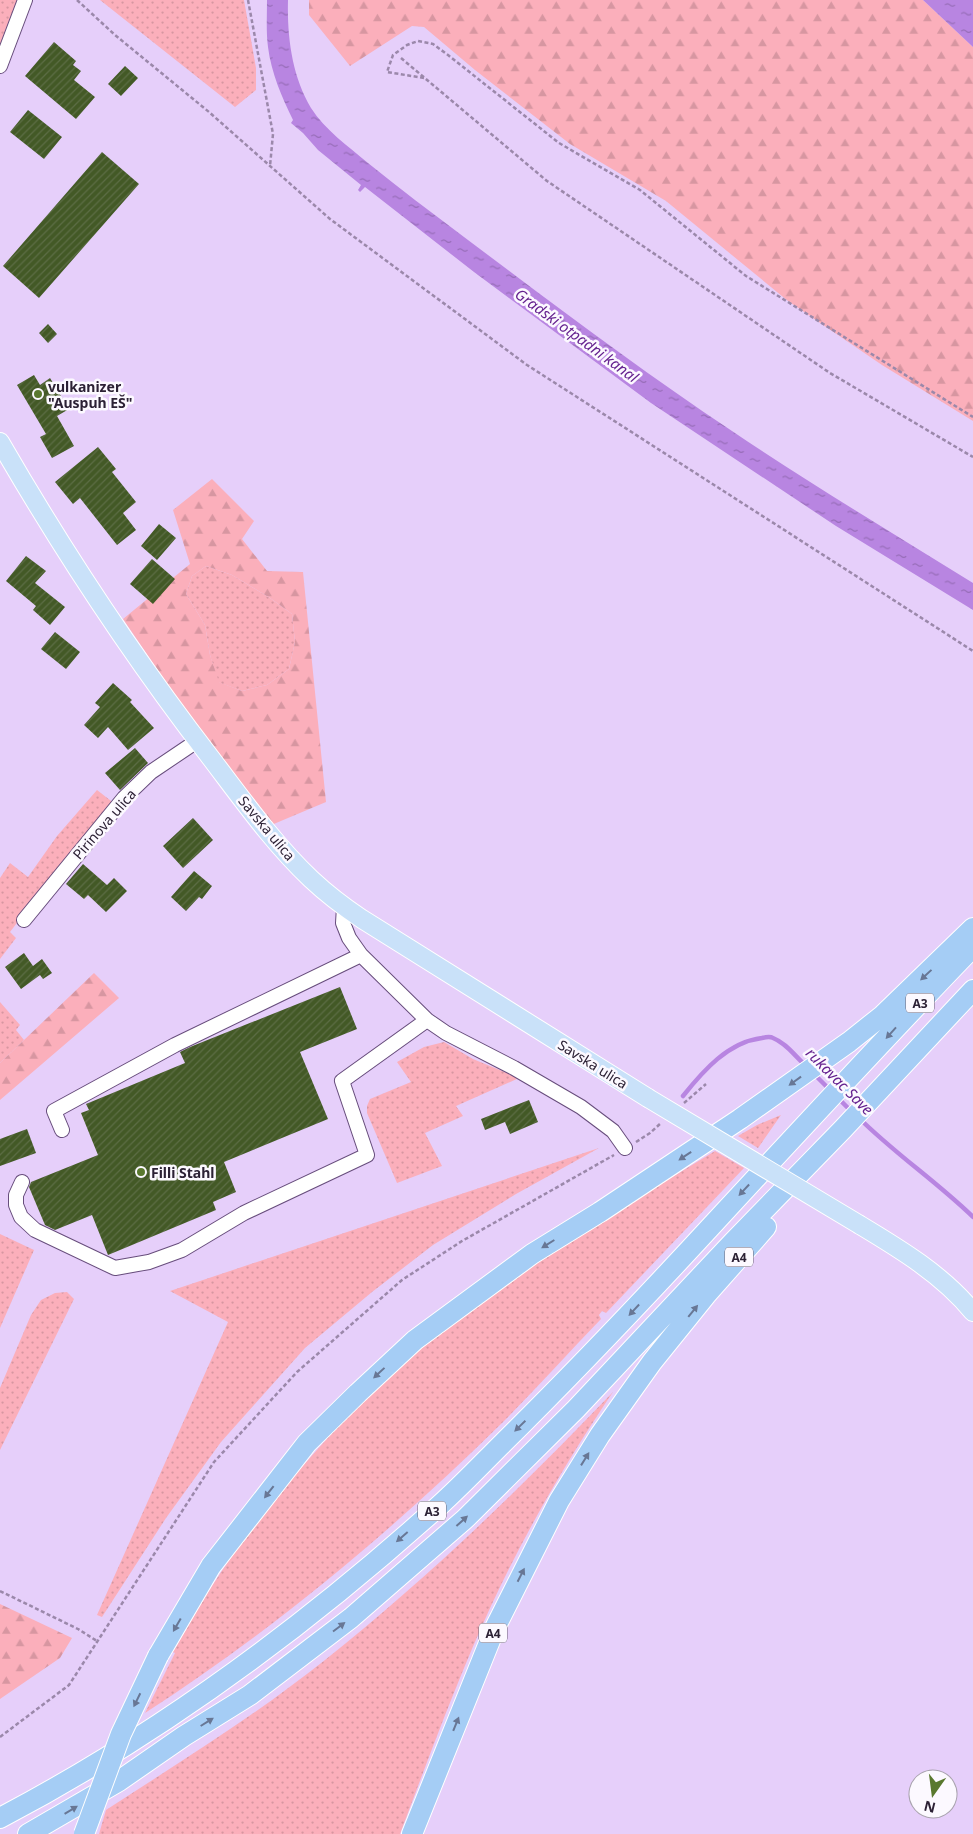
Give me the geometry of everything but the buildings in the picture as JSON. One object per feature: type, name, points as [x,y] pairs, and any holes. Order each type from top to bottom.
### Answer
[{"type":"highway","points":[[84,1834],[121,1734],[158,1656],[211,1566],[307,1443],[415,1340],[532,1254],[600,1212],[769,1099],[848,1042],[883,1014],[973,928]]},
{"type":"highway","name":"A3","points":[[0,1818],[53,1790],[138,1738],[230,1675],[332,1598],[441,1504],[636,1309],[801,1129],[973,947]]},
{"type":"highway","name":"A3","points":[[28,1834],[119,1781],[184,1736],[250,1695],[351,1618],[465,1519],[576,1409],[733,1242],[826,1152],[843,1129],[973,990]]},
{"type":"highway","name":"A4","points":[[437,1769],[495,1628],[559,1501],[600,1435],[652,1362],[706,1295],[823,1163],[826,1152]]},
{"type":"highway","points":[[412,1834],[437,1769]]},
{"type":"highway","points":[[425,1834],[436,1803],[437,1769]]},
{"type":"main road","name":"Savska ulica","points":[[0,442],[74,564],[153,682],[263,827],[311,879],[344,907],[391,938],[648,1098],[860,1225],[920,1264],[948,1287],[973,1312]]},
{"type":"street","points":[[0,66],[25,0]]},
{"type":"street","name":"Pirinova ulica","points":[[24,920],[124,798],[151,772],[197,741]]},
{"type":"street","points":[[344,907],[343,923],[349,938],[361,955],[427,1020],[446,1033],[514,1068],[581,1108],[613,1131],[625,1148]]},
{"type":"street","points":[[62,1130],[54,1111],[175,1045],[361,955]]},
{"type":"street","points":[[22,1182],[16,1195],[16,1205],[21,1217],[36,1230],[116,1268],[149,1262],[182,1250],[244,1213],[368,1155],[342,1081],[427,1020]]},
{"type":"path","points":[[77,0],[115,35],[209,112],[330,219],[527,365],[973,651]]},
{"type":"path","points":[[248,0],[273,134],[270,166]]},
{"type":"path","points":[[424,78],[387,72],[393,55],[407,45],[418,41],[433,44],[558,143],[640,190],[746,276],[973,417]]},
{"type":"path","points":[[401,58],[547,181],[830,373],[973,457]]},
{"type":"path","points":[[678,1108],[706,1084]]},
{"type":"path","points":[[0,1737],[69,1685],[214,1462],[297,1372],[402,1280],[462,1241],[650,1133],[664,1121]]},
{"type":"path","points":[[0,1591],[78,1629],[97,1641]]},
{"type":"green space","points":[[0,0],[17,0],[0,45]]},
{"type":"green space","points":[[100,0],[244,0],[256,68],[256,90],[235,107]]},
{"type":"green space","points":[[309,0],[923,0],[973,47],[973,421],[882,365],[788,301],[666,201],[570,144],[475,70],[424,27],[412,26],[350,66],[309,15]]},
{"type":"green space","points":[[212,479],[254,521],[242,539],[267,571],[303,572],[326,802],[269,826],[200,732],[123,619],[190,564],[173,510]],"holes":[[[206,566],[232,575],[292,614],[295,642],[289,669],[267,685],[242,691],[219,682],[210,655],[205,625],[186,594],[192,576]]]},
{"type":"green space","points":[[206,566],[232,575],[292,614],[295,642],[289,669],[267,685],[242,691],[218,682],[210,655],[205,625],[186,594],[192,576]]},
{"type":"green space","points":[[97,790],[115,804],[45,886],[10,932],[16,938],[0,959],[0,878],[10,863],[28,877],[57,836]]},
{"type":"green space","points":[[94,973],[119,998],[0,1100],[0,1063]]},
{"type":"green space","points":[[0,1002],[20,1025],[16,1030],[24,1040],[0,1063]]},
{"type":"green space","points":[[444,1042],[473,1059],[519,1078],[456,1106],[463,1116],[425,1133],[442,1166],[397,1183],[367,1113],[367,1106],[370,1099],[411,1082],[397,1062],[424,1047]]},
{"type":"green space","points":[[781,1115],[758,1148],[738,1136],[757,1125]]},
{"type":"green space","points":[[599,1148],[516,1194],[433,1245],[372,1292],[305,1348],[221,1442],[166,1518],[102,1617],[97,1615],[228,1322],[170,1291]]},
{"type":"green space","points":[[715,1151],[744,1168],[606,1313],[602,1311],[599,1315],[601,1319],[502,1423],[418,1502],[331,1577],[240,1648],[145,1713],[175,1653],[173,1652],[228,1562],[289,1482],[357,1407],[424,1345],[511,1281],[597,1224]]},
{"type":"green space","points":[[0,1234],[34,1250],[0,1328]]},
{"type":"green space","points":[[67,1292],[74,1299],[0,1450],[0,1388],[31,1315],[41,1300],[55,1293]]},
{"type":"green space","points":[[613,1392],[548,1496],[504,1578],[455,1690],[400,1834],[99,1834],[106,1810],[272,1700],[325,1660],[401,1597],[474,1531]]},
{"type":"green space","points":[[0,1604],[72,1638],[60,1658],[0,1699]]},
{"type":"water","name":"Gradski otpadni kanal","points":[[267,0],[288,0],[288,28],[292,56],[299,83],[311,108],[337,137],[440,219],[664,384],[792,470],[973,583],[973,610],[836,526],[651,403],[474,272],[365,187],[360,192],[358,190],[361,185],[318,150],[291,123],[293,120],[278,85],[269,56]]},
{"type":"water","points":[[923,0],[973,0],[973,47]]},
{"type":"waterway","name":"rukavac Save","points":[[683,1096],[717,1059],[738,1045],[750,1041],[772,1037],[786,1046],[805,1065]]},
{"type":"waterway","name":"rukavac Save","points":[[814,1074],[830,1090]]},
{"type":"waterway","name":"rukavac Save","points":[[837,1097],[851,1111]]},
{"type":"waterway","name":"rukavac Save","points":[[859,1118],[973,1217]]},
{"type":"place","name":"vulkanizer \"Auspuh EŠ\"","points":[[38,394]]},
{"type":"place","name":"Filli Stahl","points":[[141,1172]]}]
